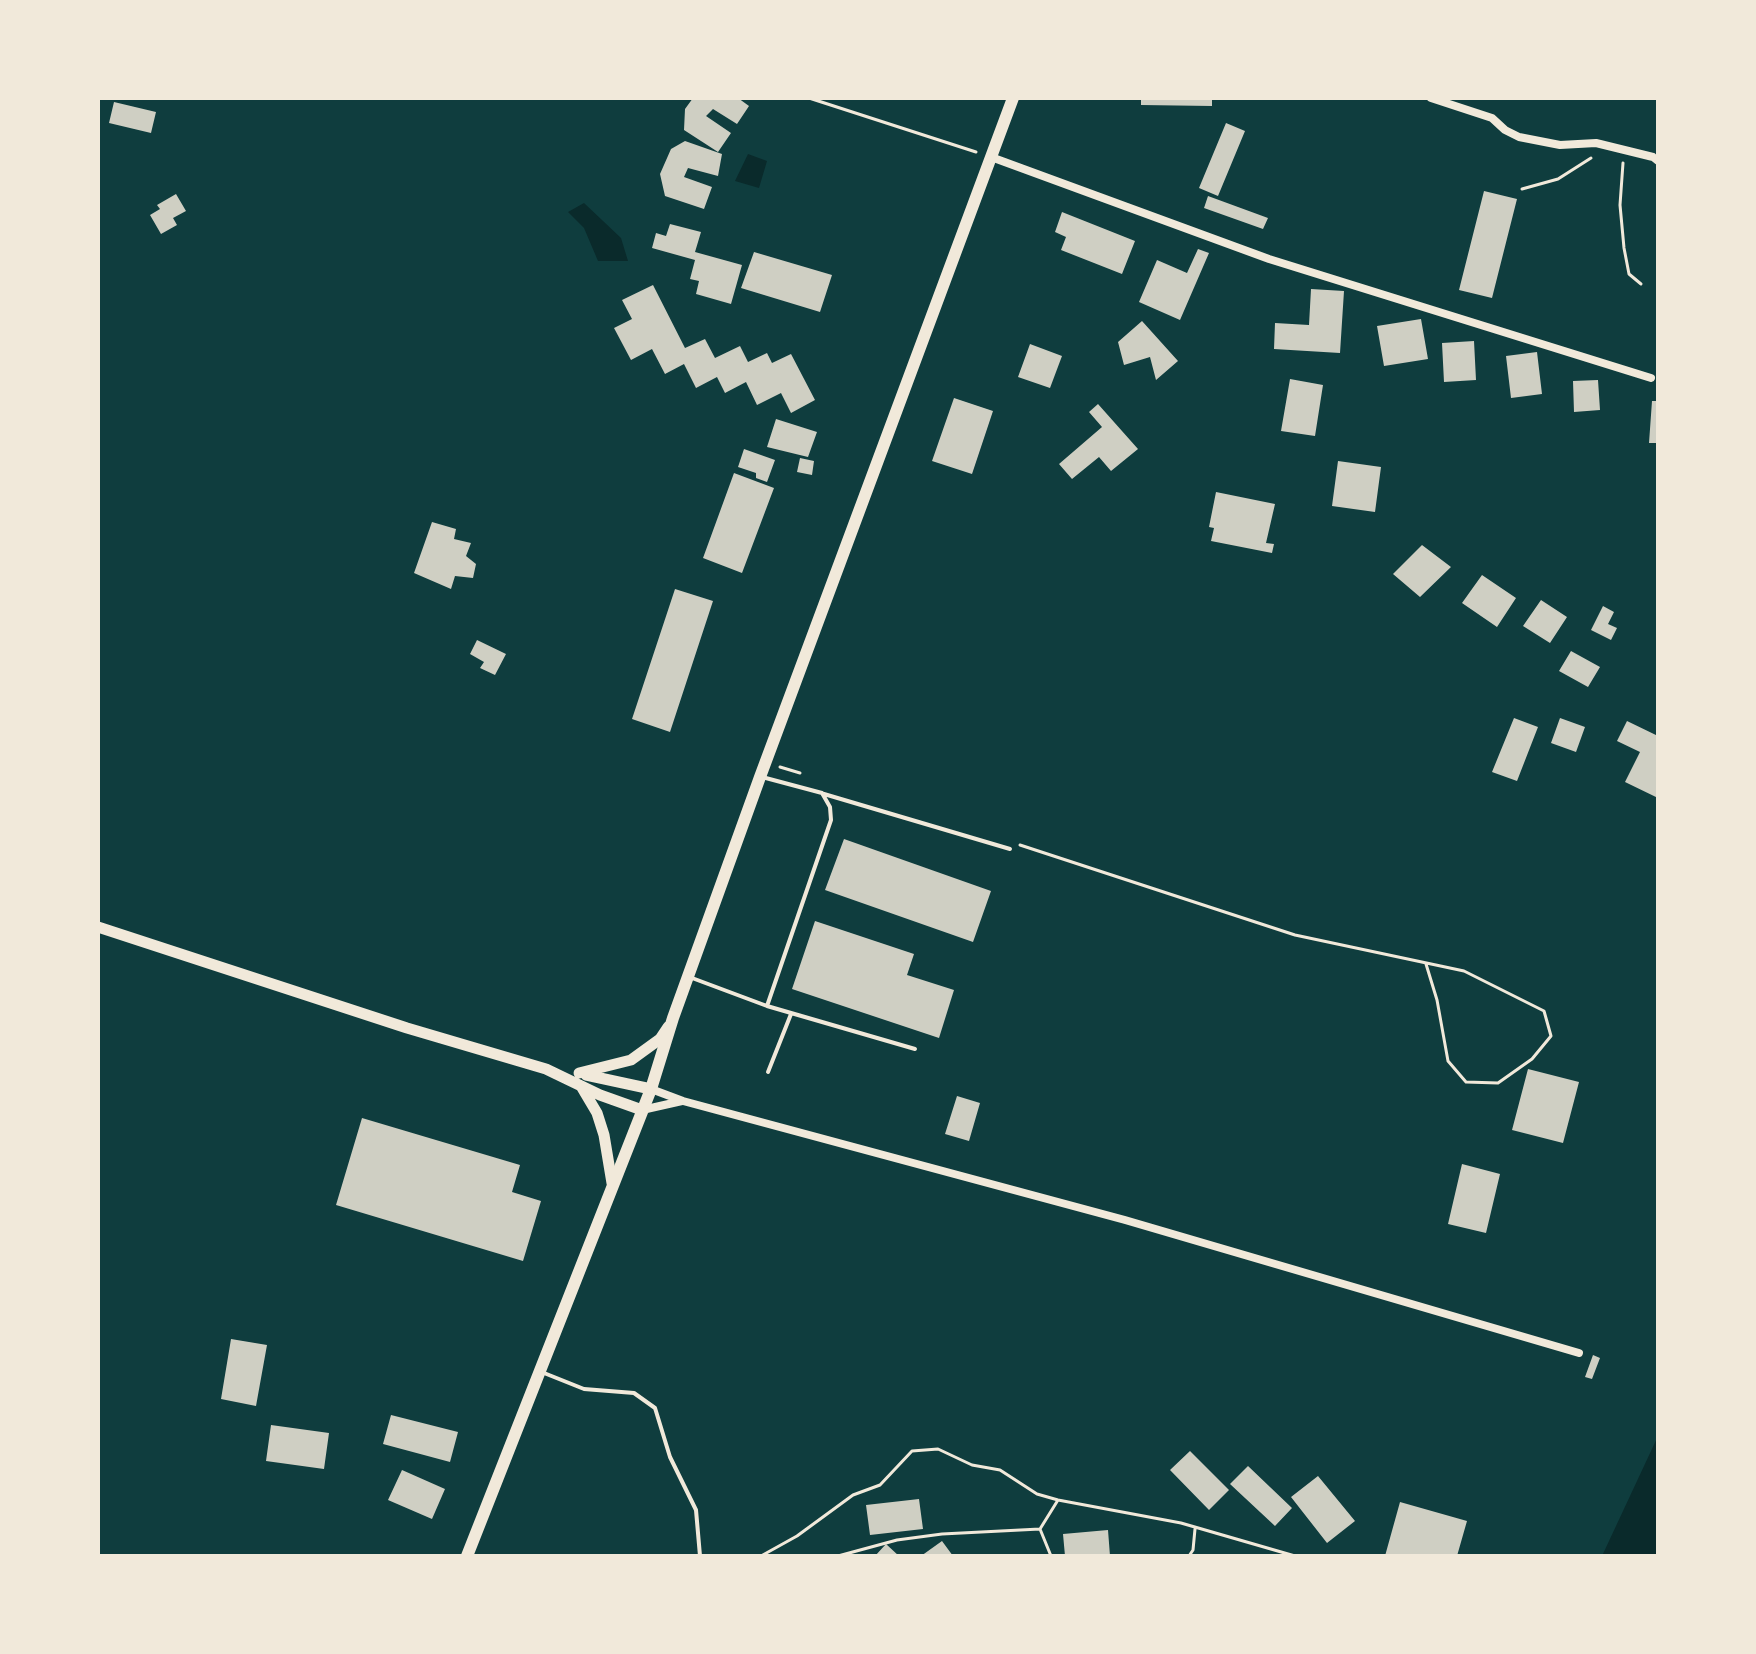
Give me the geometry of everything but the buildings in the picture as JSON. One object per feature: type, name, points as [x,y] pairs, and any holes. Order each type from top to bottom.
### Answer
[{"type":"main road","points":[[467,1556],[651,1089],[673,1018],[765,762],[1013,98]]},
{"type":"main road","points":[[98,927],[407,1028],[580,1079],[651,1089]]},
{"type":"main road","points":[[580,1079],[631,1060],[660,1039],[673,1018]]},
{"type":"main road","points":[[580,1079],[600,1095],[642,1110]]},
{"type":"main road","points":[[580,1079],[604,1135],[612,1183]]},
{"type":"street","points":[[1431,98],[1492,118],[1519,137],[1560,145],[1596,143],[1658,161]]},
{"type":"street","points":[[991,157],[1269,259],[1651,378]]},
{"type":"street","points":[[651,1089],[683,1101],[1125,1220],[1579,1353]]},
{"type":"street","points":[[642,1110],[683,1101]]},
{"type":"lane","points":[[760,777],[1010,849]]},
{"type":"lane","points":[[767,1006],[831,820],[830,807],[822,793]]},
{"type":"lane","points":[[689,977],[791,1014],[915,1049]]},
{"type":"lane","points":[[768,1072],[791,1014]]},
{"type":"lane","points":[[538,1371],[584,1389],[634,1393],[655,1408],[670,1457],[696,1510],[700,1556]]},
{"type":"path","points":[[809,98],[991,157]]},
{"type":"path","points":[[1522,189],[1558,179],[1591,158],[1596,143]]},
{"type":"path","points":[[1622,149],[1620,205],[1624,248],[1629,274],[1641,284]]},
{"type":"path","points":[[765,762],[811,777]]},
{"type":"path","points":[[1007,841],[1295,935],[1464,971],[1544,1011],[1551,1036],[1532,1059],[1498,1083],[1466,1082],[1448,1061],[1437,1000],[1426,964]]},
{"type":"path","points":[[761,1556],[797,1536],[853,1495],[880,1485],[912,1451],[938,1449],[972,1465],[1000,1470],[1037,1494],[1196,1528],[1295,1556]]},
{"type":"path","points":[[1040,1529],[1058,1500]]},
{"type":"path","points":[[1189,1556],[1193,1550],[1196,1528]]},
{"type":"path","points":[[838,1556],[897,1540],[942,1534],[1040,1529]]},
{"type":"path","points":[[1040,1529],[1051,1556]]},
{"type":"water","points":[[748,154],[767,161],[759,188],[735,181]]},
{"type":"water","points":[[584,203],[621,238],[628,261],[598,261],[584,228],[568,212]]},
{"type":"water","points":[[1658,1436],[1658,1556],[1602,1556]]}]
